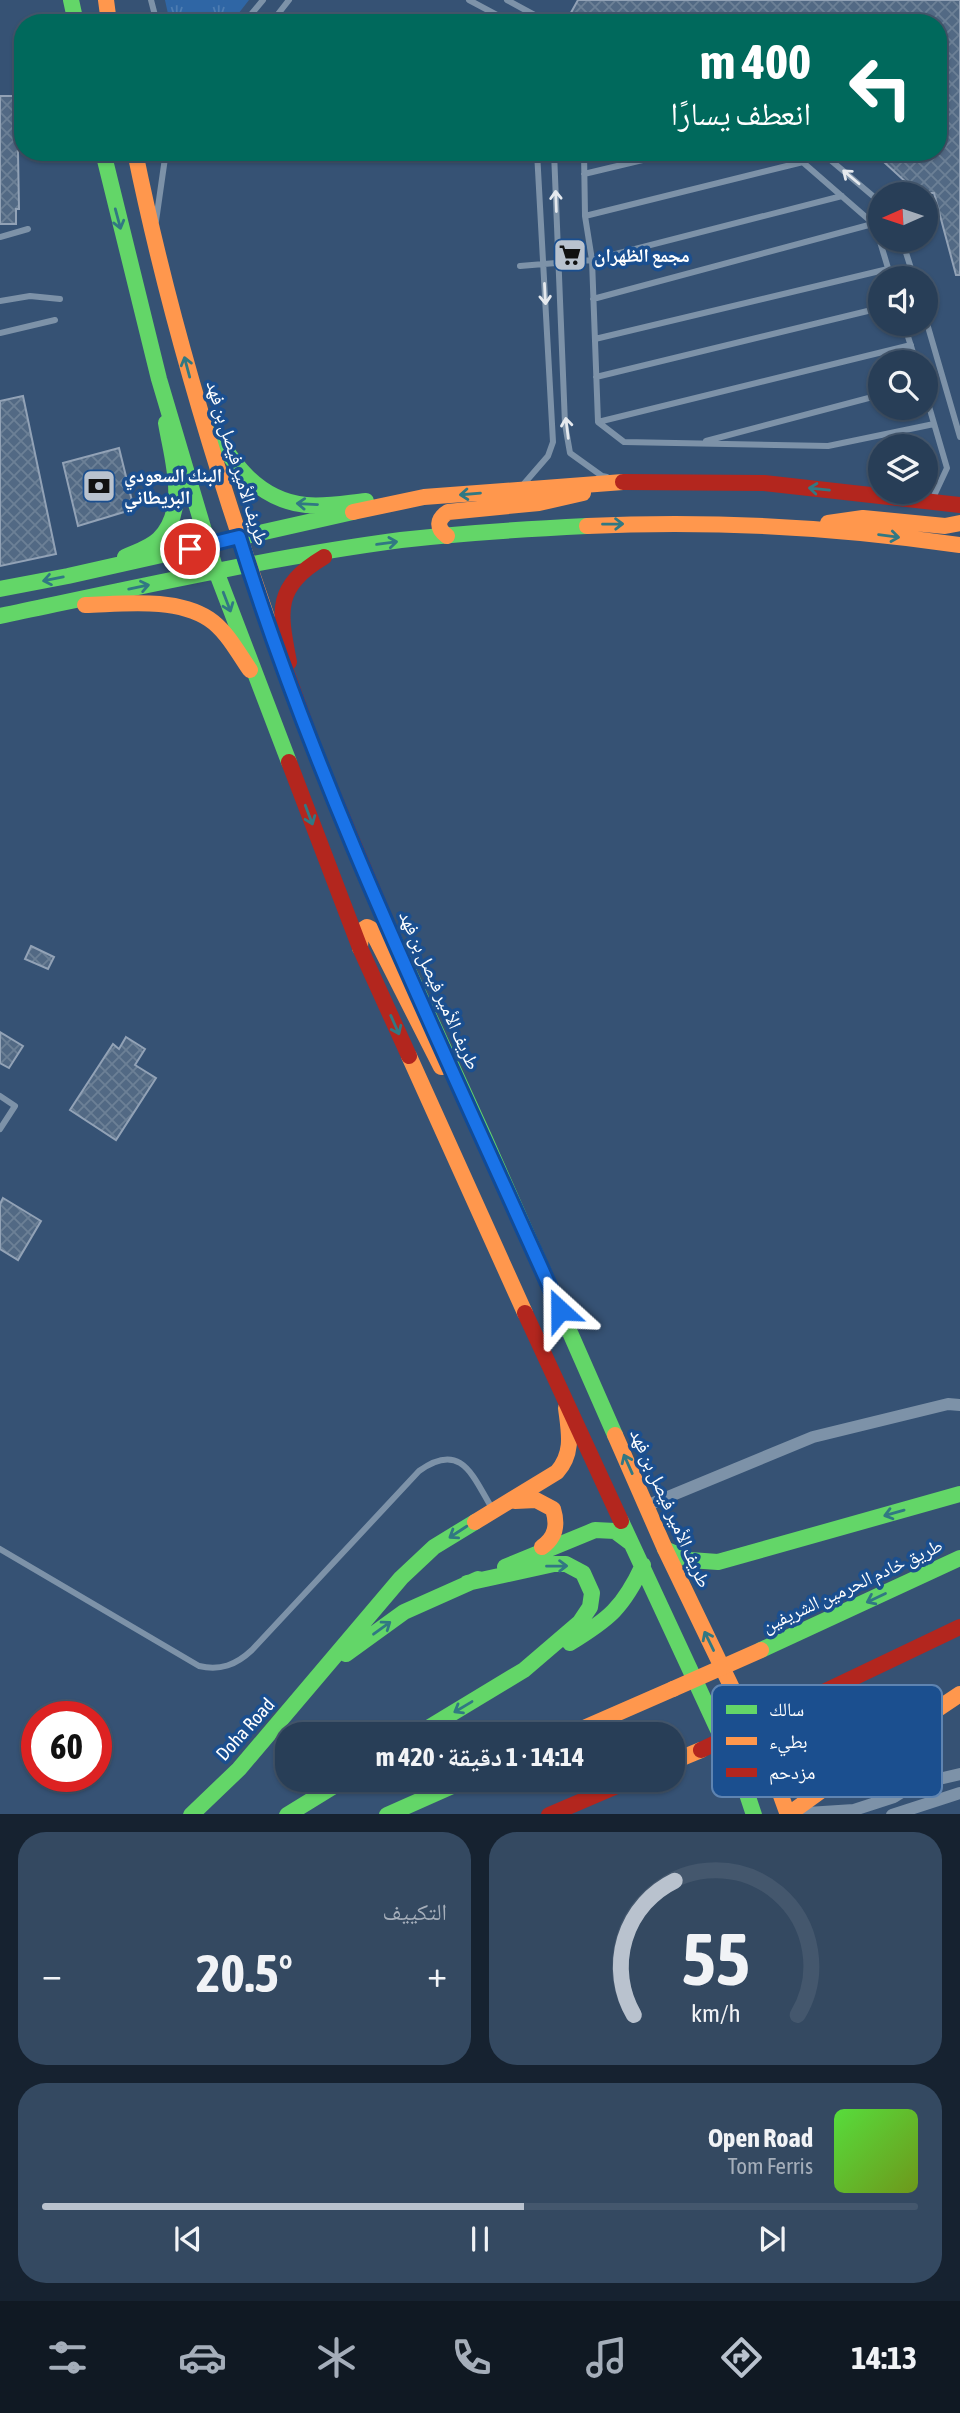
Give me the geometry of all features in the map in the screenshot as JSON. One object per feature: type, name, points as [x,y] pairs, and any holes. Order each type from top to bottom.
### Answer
[{"type":"main road","points":[[105,161],[159,379],[207,545],[360,948],[712,1716]]},
{"type":"main road","name":"طريف الأمير فيصل بن فهد","points":[[137,161],[153,240],[198,404],[248,565],[316,754],[387,924],[485,1139],[665,1549],[731,1685]]},
{"type":"main road","points":[[106,567],[156,541],[165,532],[176,510],[177,497],[159,379]]},
{"type":"main road","points":[[198,404],[228,456],[256,487],[278,499],[305,505],[629,482],[764,483],[868,494]]},
{"type":"main road","points":[[447,536],[439,529],[438,523],[439,518],[448,512],[539,503],[629,482]]},
{"type":"main road","points":[[0,589],[424,497]]},
{"type":"main road","points":[[938,501],[960,505]]},
{"type":"main road","points":[[805,526],[863,518],[945,526],[960,523]]},
{"type":"main road","points":[[0,616],[216,571],[339,550],[447,536],[583,525],[664,523],[805,526],[960,545]]},
{"type":"main road","points":[[296,699],[281,622],[287,590],[306,567],[339,550]]},
{"type":"main road","points":[[58,604],[170,607],[202,614],[217,625],[256,678]]},
{"type":"main road","points":[[360,948],[362,931],[367,927],[374,933],[432,1051],[485,1139]]},
{"type":"main road","points":[[327,1668],[410,1570],[435,1547],[557,1472],[569,1458],[571,1447],[566,1402]]},
{"type":"main road","points":[[665,1549],[695,1563],[718,1562],[960,1494]]},
{"type":"main road","points":[[510,1501],[531,1498],[540,1500],[553,1509],[556,1517],[555,1536],[516,1563]]},
{"type":"main road","points":[[327,1668],[404,1612],[595,1530],[619,1531],[632,1544]]},
{"type":"main road","name":"طريق خادم الحرمين الشريفين","points":[[597,1722],[960,1558]]},
{"type":"main road","points":[[467,1583],[554,1564],[566,1564],[583,1573],[592,1593],[590,1607],[580,1622],[524,1670]]},
{"type":"main road","points":[[438,1722],[612,1618],[629,1597],[643,1565]]},
{"type":"main road","points":[[838,1685],[960,1627]]},
{"type":"main road","name":"Doha Road","points":[[192,1814],[239,1769],[327,1668]]},
{"type":"main road","points":[[942,1706],[960,1694]]},
{"type":"main road","points":[[685,1757],[712,1745]]},
{"type":"main road","points":[[289,1814],[324,1792]]},
{"type":"main road","points":[[389,1814],[440,1792]]},
{"type":"main road","points":[[551,1814],[603,1792]]},
{"type":"main road","points":[[748,1797],[754,1814]]},
{"type":"main road","name":"طريف الأمير فيصل بن فهد","points":[[782,1797],[789,1814]]},
{"type":"main road","points":[[789,1814],[812,1797]]},
{"type":"street","points":[[646,1506],[813,1437],[948,1404],[960,1405]]},
{"type":"street","points":[[942,1779],[960,1774]]},
{"type":"street","points":[[895,1814],[960,1793]]},
{"type":"street","points":[[789,1814],[854,1810],[894,1797]]},
{"type":"lane","points":[[251,14],[263,0]]},
{"type":"lane","points":[[469,0],[495,14]]},
{"type":"lane","points":[[507,0],[529,14]]},
{"type":"lane","points":[[514,14],[517,6]]},
{"type":"lane","points":[[153,240],[164,161]]},
{"type":"lane","points":[[519,489],[548,456],[553,442],[538,161]]},
{"type":"lane","points":[[554,161],[565,424],[570,453],[602,476],[629,482]]},
{"type":"lane","points":[[584,161],[586,216],[592,260],[598,422]]},
{"type":"lane","points":[[584,174],[638,161]]},
{"type":"lane","points":[[832,161],[868,192]]},
{"type":"lane","points":[[586,216],[803,162],[868,216]]},
{"type":"lane","points":[[520,265],[592,260],[842,197]]},
{"type":"lane","points":[[593,299],[868,227]]},
{"type":"lane","points":[[0,237],[28,229]]},
{"type":"lane","points":[[595,339],[868,274]]},
{"type":"lane","points":[[0,301],[30,296],[60,299]]},
{"type":"lane","points":[[597,377],[868,311]]},
{"type":"lane","points":[[0,334],[55,320]]},
{"type":"lane","points":[[908,336],[912,350]]},
{"type":"lane","points":[[931,336],[960,437]]},
{"type":"lane","points":[[598,422],[911,345]]},
{"type":"lane","points":[[697,444],[868,398]]},
{"type":"lane","points":[[933,420],[937,434]]},
{"type":"lane","points":[[598,422],[624,442],[828,446],[934,424]]},
{"type":"lane","points":[[938,438],[947,468],[938,487]]},
{"type":"lane","points":[[0,1096],[15,1106],[0,1129]]},
{"type":"lane","points":[[0,1549],[199,1666],[213,1669],[233,1664],[252,1650],[419,1471],[429,1464],[449,1458],[465,1465],[493,1510]]},
{"type":"green space","points":[[165,0],[249,0],[238,14],[168,14]]},
{"type":"building","points":[[578,0],[960,0],[960,275],[956,275],[938,208],[938,182],[906,182],[883,161],[947,161],[947,14],[570,14]]},
{"type":"building","points":[[0,96],[14,96],[14,161],[18,161],[19,209],[16,209],[16,224],[0,224]]},
{"type":"building","points":[[23,396],[56,554],[0,566],[0,401]]},
{"type":"building","name":"البنك السعودي البريطاني","points":[[119,448],[134,509],[78,526],[63,463]]},
{"type":"building","points":[[31,946],[54,957],[48,969],[25,959]]},
{"type":"building","points":[[0,1032],[23,1046],[9,1068],[0,1063]]},
{"type":"building","points":[[126,1037],[145,1049],[135,1065],[156,1078],[116,1140],[70,1110],[113,1044],[119,1049]]},
{"type":"building","points":[[3,1198],[41,1221],[18,1260],[0,1249],[0,1204]]},
{"type":"traffic: fast","points":[[71,0],[74,14]]},
{"type":"traffic: fast","points":[[105,161],[159,379],[216,571],[289,762]]},
{"type":"traffic: fast","points":[[207,420],[246,476],[273,495],[288,502],[306,505],[366,501]]},
{"type":"traffic: fast","points":[[125,557],[159,539],[174,513],[176,483],[166,423]]},
{"type":"traffic: fast","points":[[0,589],[353,512]]},
{"type":"traffic: fast","points":[[0,616],[200,574],[350,547],[447,535],[587,526]]},
{"type":"traffic: fast","points":[[387,924],[615,1435]]},
{"type":"traffic: fast","points":[[665,1549],[690,1560],[718,1562],[960,1494]]},
{"type":"traffic: fast","points":[[621,1521],[712,1717]]},
{"type":"traffic: fast","points":[[192,1814],[239,1769],[401,1578],[434,1547],[475,1522]]},
{"type":"traffic: fast","points":[[505,1567],[595,1530],[615,1531],[631,1543]]},
{"type":"traffic: fast","points":[[761,1650],[960,1558]]},
{"type":"traffic: fast","points":[[438,1722],[524,1670],[580,1622],[590,1607],[592,1593],[583,1573],[566,1564],[554,1564],[467,1583]]},
{"type":"traffic: fast","points":[[570,1643],[614,1611],[629,1592],[643,1565]]},
{"type":"traffic: fast","points":[[346,1654],[404,1612],[478,1579]]},
{"type":"traffic: fast","points":[[289,1814],[324,1792]]},
{"type":"traffic: fast","points":[[389,1814],[439,1792]]},
{"type":"traffic: fast","points":[[748,1797],[754,1814]]},
{"type":"traffic: slow","points":[[106,0],[108,14]]},
{"type":"traffic: slow","points":[[137,161],[182,348],[220,477],[285,668]]},
{"type":"traffic: slow","points":[[353,512],[424,497],[623,482]]},
{"type":"traffic: slow","points":[[447,536],[439,524],[448,512],[539,503],[583,493]]},
{"type":"traffic: slow","points":[[828,523],[863,518],[945,526],[960,523]]},
{"type":"traffic: slow","points":[[587,526],[774,526],[960,545]]},
{"type":"traffic: slow","points":[[85,605],[149,603],[196,612],[221,630],[250,670]]},
{"type":"traffic: slow","points":[[360,948],[361,931],[367,927],[371,929],[441,1067]]},
{"type":"traffic: slow","points":[[409,1056],[525,1313]]},
{"type":"traffic: slow","points":[[475,1522],[557,1472],[568,1450],[566,1408]]},
{"type":"traffic: slow","points":[[615,1435],[665,1549],[731,1685]]},
{"type":"traffic: slow","points":[[515,1501],[536,1500],[553,1509],[555,1530],[542,1547]]},
{"type":"traffic: slow","points":[[673,1689],[761,1650]]},
{"type":"traffic: slow","points":[[597,1722],[673,1689]]},
{"type":"traffic: slow","points":[[942,1706],[960,1694]]},
{"type":"traffic: slow","points":[[685,1757],[701,1750]]},
{"type":"traffic: slow","points":[[781,1797],[788,1814]]},
{"type":"traffic: slow","points":[[789,1814],[812,1797]]},
{"type":"traffic: jam","points":[[623,482],[764,483],[960,505]]},
{"type":"traffic: jam","points":[[289,662],[283,628],[284,601],[296,579],[324,557]]},
{"type":"traffic: jam","points":[[285,668],[316,754],[387,924]]},
{"type":"traffic: jam","points":[[289,762],[360,948],[409,1056]]},
{"type":"traffic: jam","points":[[525,1313],[621,1521]]},
{"type":"traffic: jam","points":[[838,1685],[960,1627]]},
{"type":"traffic: jam","points":[[701,1750],[712,1745]]},
{"type":"traffic: jam","points":[[551,1814],[603,1792]]},
{"type":"place","name":"مجمع الظهران","points":[[570,255]]},
{"type":"place","name":"البنك السعودي البريطاني","points":[[99,486]]},
{"type":"route","points":[[190,549],[239,537],[316,754],[387,924],[560,1310]]}]
